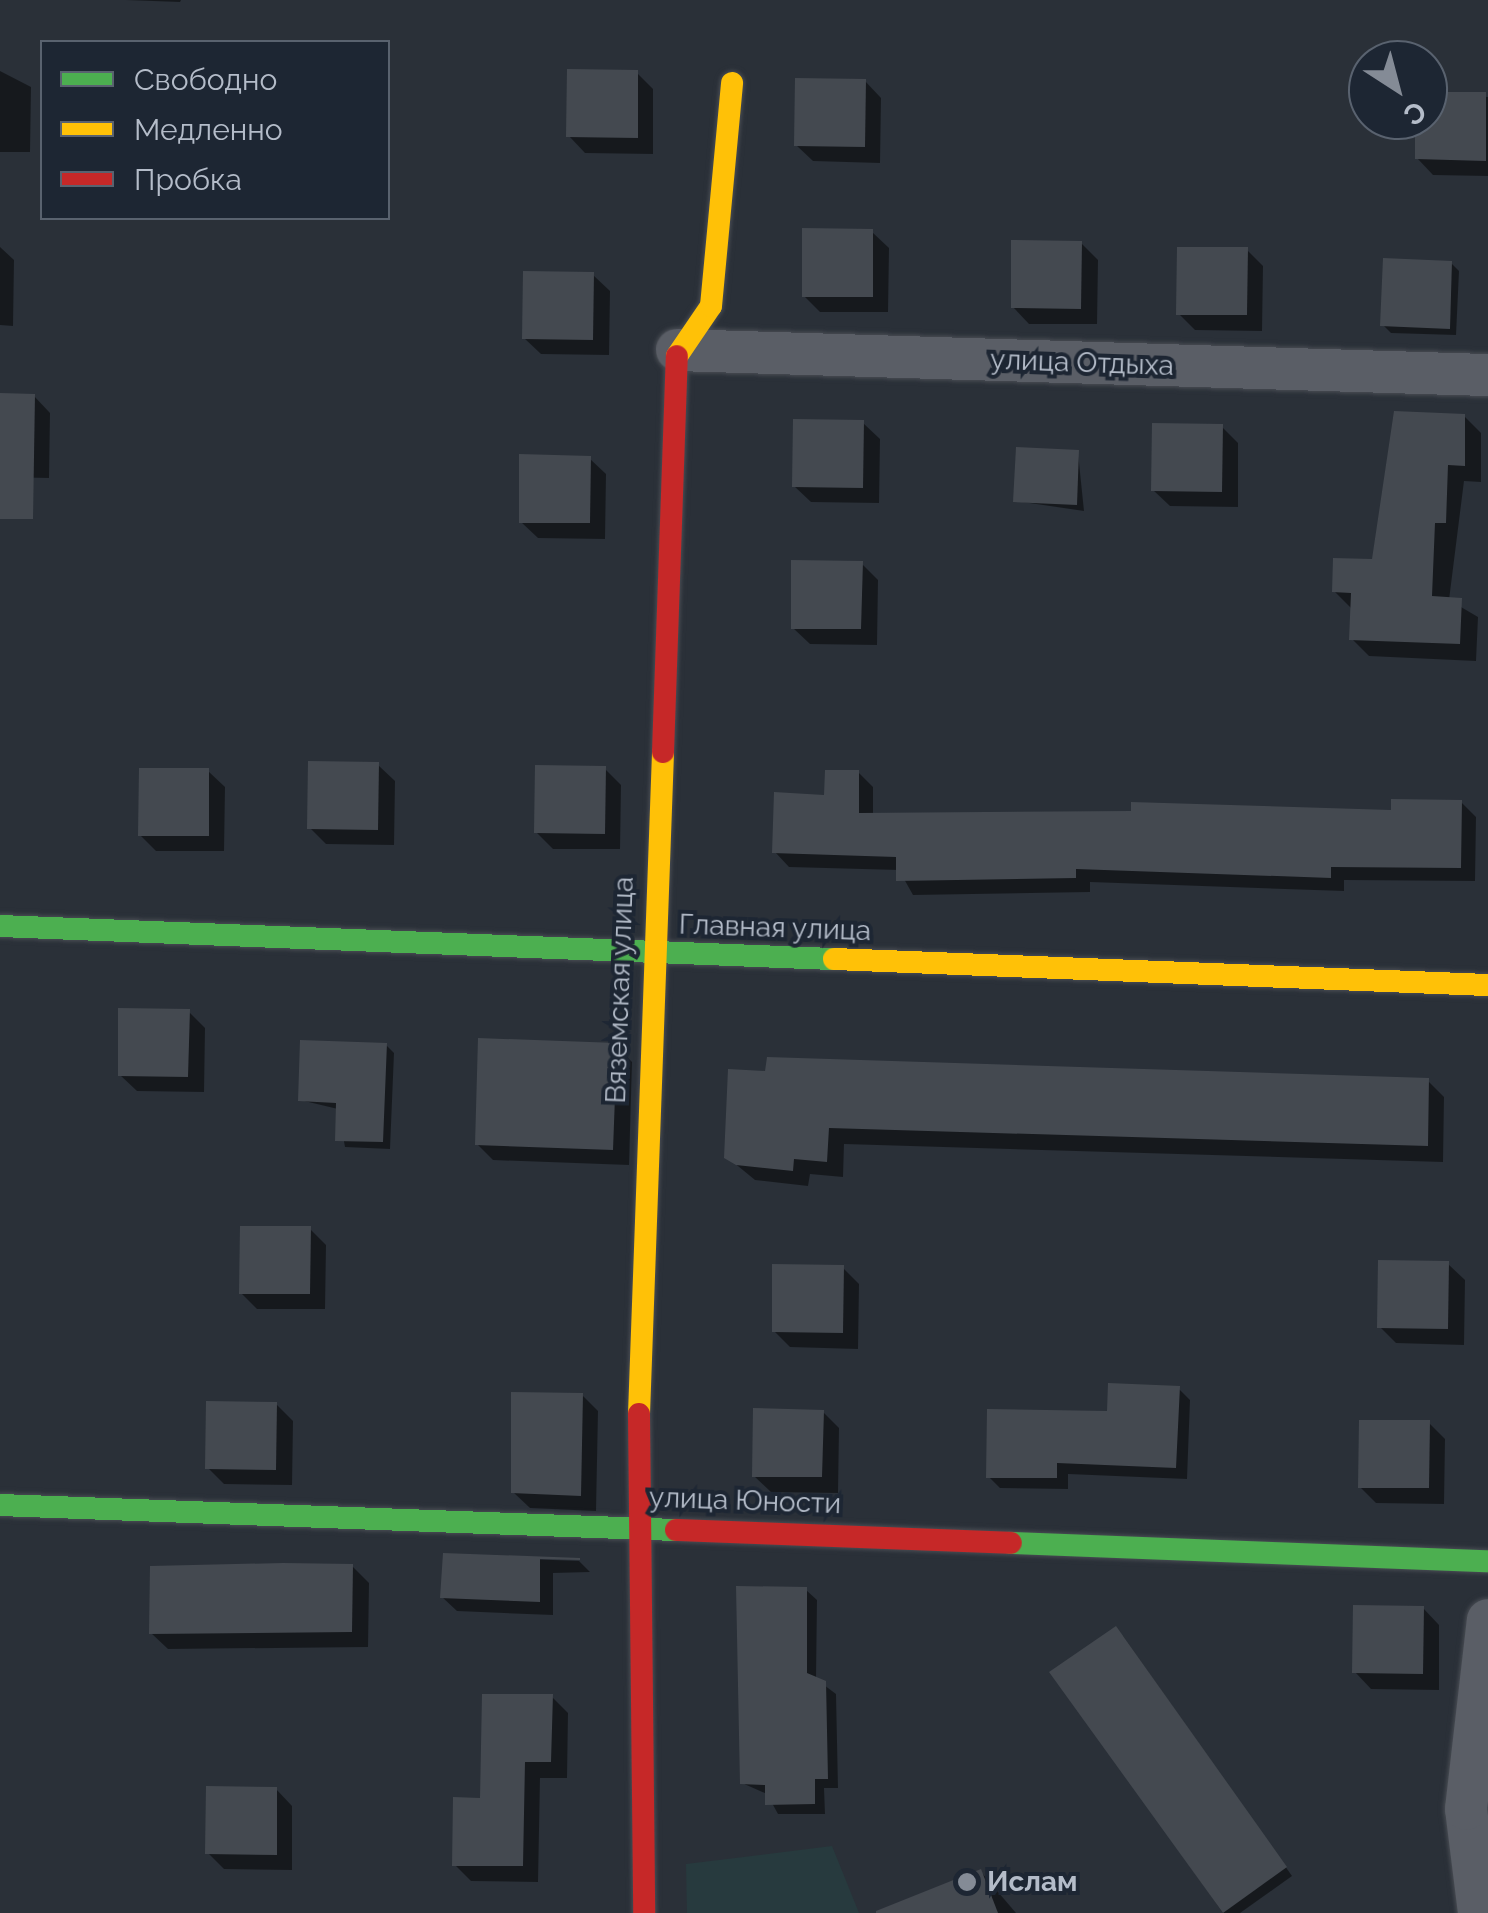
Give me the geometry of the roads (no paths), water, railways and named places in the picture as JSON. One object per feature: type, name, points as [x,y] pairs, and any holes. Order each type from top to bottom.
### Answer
[{"type":"street","points":[[677,350],[710,306],[732,82]]},
{"type":"street","name":"улица Отдыха","points":[[677,350],[1488,375]]},
{"type":"street","name":"Вяземская улица","points":[[644,1913],[635,1527],[650,953],[677,350]]},
{"type":"street","name":"Главная улица","points":[[0,926],[1488,985]]},
{"type":"street","name":"улица Юности","points":[[0,1504],[1488,1561]]},
{"type":"street","points":[[1479,1913],[1466,1809],[1488,1620]]},
{"type":"place","name":"Ислам","points":[[967,1882]]}]
